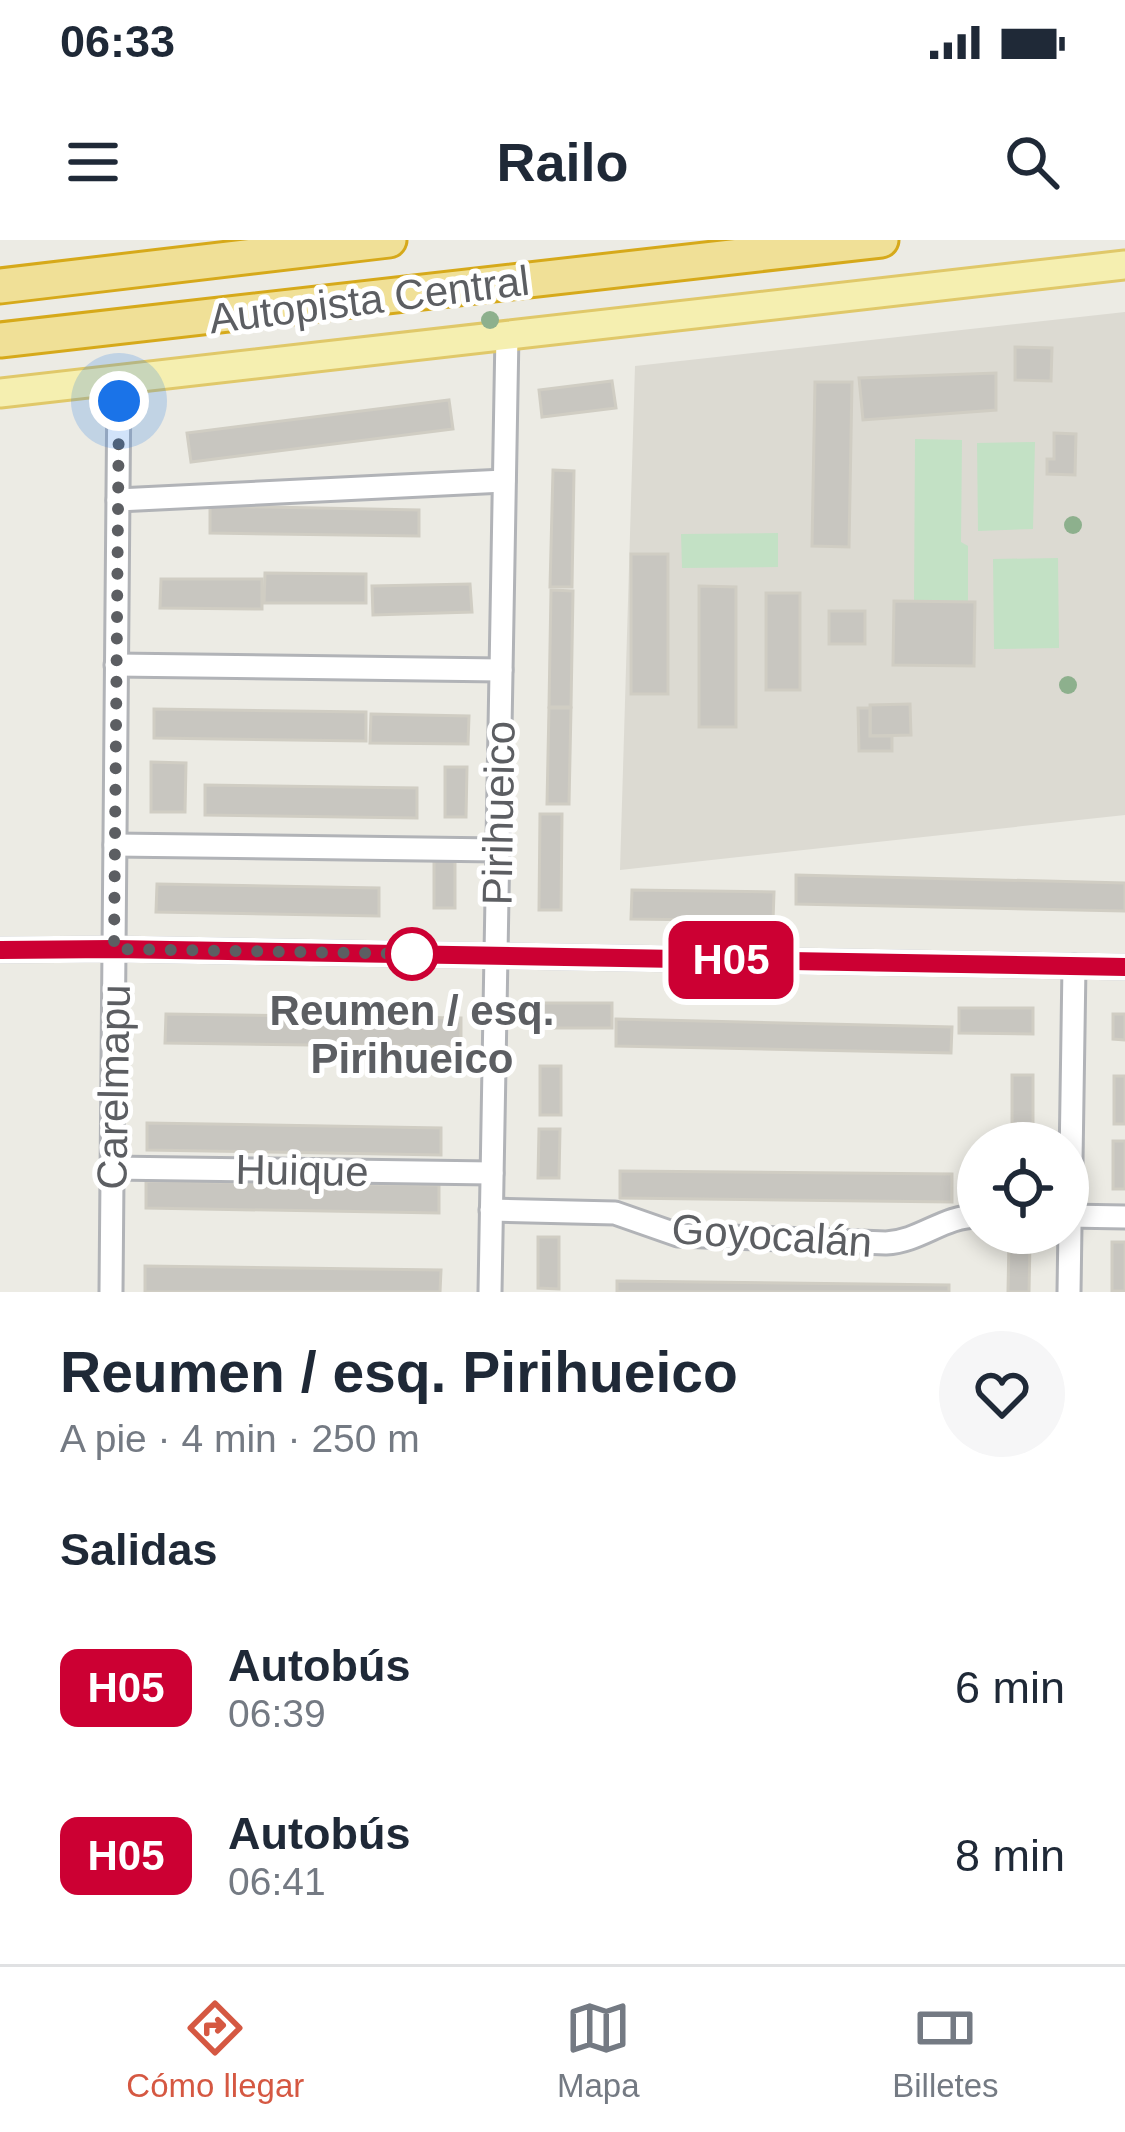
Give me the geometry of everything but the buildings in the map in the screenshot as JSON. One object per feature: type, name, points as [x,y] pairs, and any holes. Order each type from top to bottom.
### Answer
[{"type":"highway","name":"Autopista Central","points":[[0,286],[389,240]]},
{"type":"highway","name":"Autopista Central","points":[[0,340],[880,240]]},
{"type":"main road","points":[[0,393],[1125,265]]},
{"type":"street","name":"Pirihueico","points":[[490,1292],[507,334]]},
{"type":"street","name":"Carelmapu","points":[[111,1292],[119,379]]},
{"type":"street","points":[[118,500],[504,481]]},
{"type":"street","points":[[116,665],[501,670]]},
{"type":"street","points":[[115,845],[498,850]]},
{"type":"street","points":[[0,950],[1125,967]]},
{"type":"street","points":[[1071,1122],[1074,966]]},
{"type":"street","name":"Huique","points":[[112,1168],[492,1173]]},
{"type":"street","name":"Goyocalán","points":[[491,1210],[615,1213],[678,1235],[886,1244],[907,1240],[957,1217]]},
{"type":"street","points":[[1089,1216],[1125,1217]]},
{"type":"street","points":[[1069,1254],[1069,1292]]},
{"type":"shaded area","points":[[1125,312],[1125,815],[620,870],[635,366]]},
{"type":"green space","points":[[915,439],[962,440],[961,542],[968,546],[968,602],[914,602]]},
{"type":"green space","points":[[1035,442],[1033,529],[978,531],[977,443]]},
{"type":"green space","points":[[778,533],[778,567],[682,568],[681,534]]},
{"type":"green space","points":[[1058,558],[1059,648],[994,649],[993,559]]},
{"type":"bus line","name":"H05","points":[[0,950],[1125,967]]},
{"type":"place","name":"Reumen / esq. Pirihueico","points":[[412,954]]},
{"type":"route","points":[[119,401],[114,949],[419,954],[412,954]]}]
